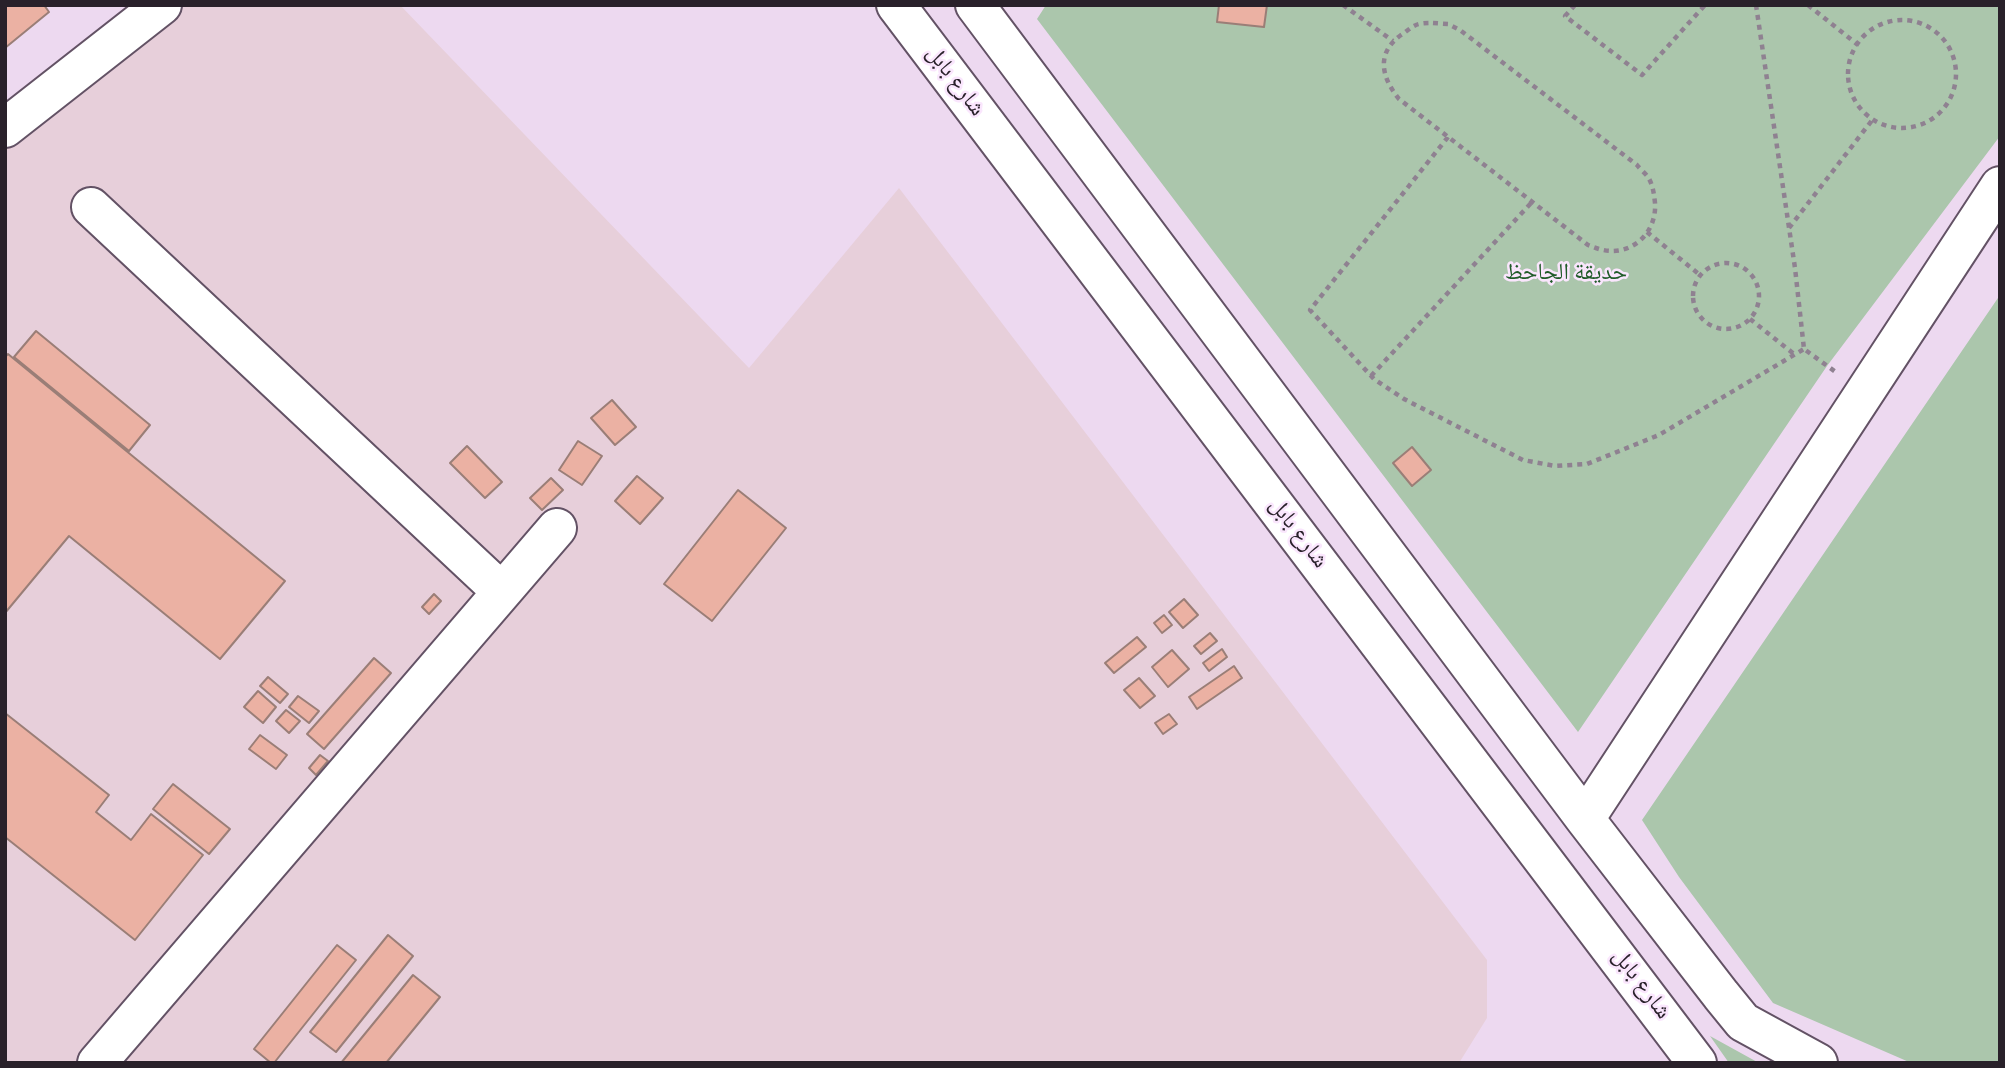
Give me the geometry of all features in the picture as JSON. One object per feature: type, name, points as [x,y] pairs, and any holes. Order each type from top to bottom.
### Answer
[{"type":"street","points":[[5,128],[162,5]]},
{"type":"street","name":"شارع بابل","points":[[896,5],[1674,1029],[1697,1063]]},
{"type":"street","points":[[941,65],[979,7],[1585,819],[1721,995],[1743,1022],[1818,1063]]},
{"type":"street","points":[[1585,819],[2000,186]]},
{"type":"street","points":[[91,207],[502,592]]},
{"type":"street","points":[[98,1062],[557,528]]},
{"type":"street","points":[[1674,1029],[1721,995]]},
{"type":"path","points":[[1343,5],[1393,41]]},
{"type":"path","points":[[1575,5],[1565,16],[1642,75],[1705,5]]},
{"type":"path","points":[[1756,5],[1804,349],[1864,392]]},
{"type":"path","points":[[1808,5],[1858,45]]},
{"type":"path","points":[[1896,20],[1915,21],[1932,29],[1945,41],[1954,57],[1957,75],[1953,94],[1944,110],[1930,121],[1914,127],[1897,128],[1880,123],[1866,114],[1855,100],[1849,85],[1849,67],[1853,51],[1858,45],[1863,37],[1878,26],[1896,20]]},
{"type":"path","points":[[1448,24],[1637,165],[1648,177],[1655,208],[1652,226],[1640,242],[1624,250],[1605,251],[1588,245],[1399,99],[1382,71],[1385,53],[1393,41],[1414,25],[1448,24]]},
{"type":"path","points":[[1789,228],[1873,119]]},
{"type":"path","points":[[1448,137],[1310,310],[1371,376],[1404,398],[1523,460],[1555,466],[1587,464],[1659,435],[1804,349]]},
{"type":"path","points":[[1371,376],[1532,202]]},
{"type":"path","points":[[1647,232],[1700,275]]},
{"type":"path","points":[[1729,262],[1749,271],[1759,289],[1756,311],[1750,319],[1730,329],[1708,324],[1699,316],[1692,295],[1700,275],[1708,267],[1729,262]]},
{"type":"path","points":[[1750,319],[1794,354]]},
{"type":"shaded area","points":[[162,5],[400,5],[749,368],[899,188],[1487,960],[1487,1018],[1459,1063],[5,1063],[5,128]]},
{"type":"green space","name":"حديقة الجاحظ","points":[[1046,5],[2000,5],[2000,136],[1827,366],[1578,732],[1037,19]]},
{"type":"green space","points":[[2000,295],[2000,1061],[1909,1062],[1773,1003],[1679,877],[1642,820]]},
{"type":"green space","points":[[1710,1036],[1759,1063],[1729,1063]]},
{"type":"building","points":[[5,5],[44,5],[49,12],[5,48]]},
{"type":"building","points":[[1219,5],[1267,5],[1264,27],[1217,22]]},
{"type":"building","points":[[36,331],[150,425],[129,451],[14,357]]},
{"type":"building","points":[[8,354],[285,581],[220,659],[69,536],[5,613],[5,357]]},
{"type":"building","points":[[612,400],[636,427],[615,445],[591,418]]},
{"type":"building","points":[[578,441],[602,456],[582,485],[559,470]]},
{"type":"building","points":[[467,446],[502,482],[485,498],[450,463]]},
{"type":"building","points":[[1412,447],[1431,470],[1412,486],[1393,463]]},
{"type":"building","points":[[637,476],[663,498],[640,524],[615,501]]},
{"type":"building","points":[[551,478],[563,490],[542,510],[530,498]]},
{"type":"building","points":[[738,490],[786,528],[712,621],[664,584]]},
{"type":"building","points":[[434,594],[441,601],[429,614],[422,607]]},
{"type":"building","points":[[1184,599],[1198,615],[1183,628],[1169,612]]},
{"type":"building","points":[[1164,615],[1172,625],[1162,633],[1154,623]]},
{"type":"building","points":[[1210,633],[1217,641],[1201,654],[1194,646]]},
{"type":"building","points":[[1137,637],[1146,647],[1114,673],[1105,663]]},
{"type":"building","points":[[1222,649],[1227,657],[1209,671],[1203,663]]},
{"type":"building","points":[[1172,650],[1189,669],[1168,687],[1152,667]]},
{"type":"building","points":[[374,658],[391,673],[324,749],[307,734]]},
{"type":"building","points":[[1234,666],[1242,678],[1197,709],[1189,697]]},
{"type":"building","points":[[268,677],[288,694],[280,703],[260,686]]},
{"type":"building","points":[[1139,678],[1155,696],[1140,708],[1124,690]]},
{"type":"building","points":[[258,691],[276,707],[263,723],[244,707]]},
{"type":"building","points":[[298,696],[319,711],[309,723],[289,707]]},
{"type":"building","points":[[286,710],[300,721],[289,733],[276,721]]},
{"type":"building","points":[[5,713],[109,795],[96,812],[131,840],[151,814],[203,855],[135,940],[5,837]]},
{"type":"building","points":[[1169,714],[1177,724],[1163,734],[1155,723]]},
{"type":"building","points":[[260,735],[287,755],[276,769],[249,749]]},
{"type":"building","points":[[320,755],[328,761],[316,775],[309,768]]},
{"type":"building","points":[[173,784],[230,829],[209,854],[153,809]]},
{"type":"building","points":[[388,935],[413,956],[336,1052],[310,1032]]},
{"type":"building","points":[[337,945],[356,960],[274,1063],[271,1063],[254,1049]]},
{"type":"building","points":[[413,975],[440,997],[386,1063],[341,1063]]}]
